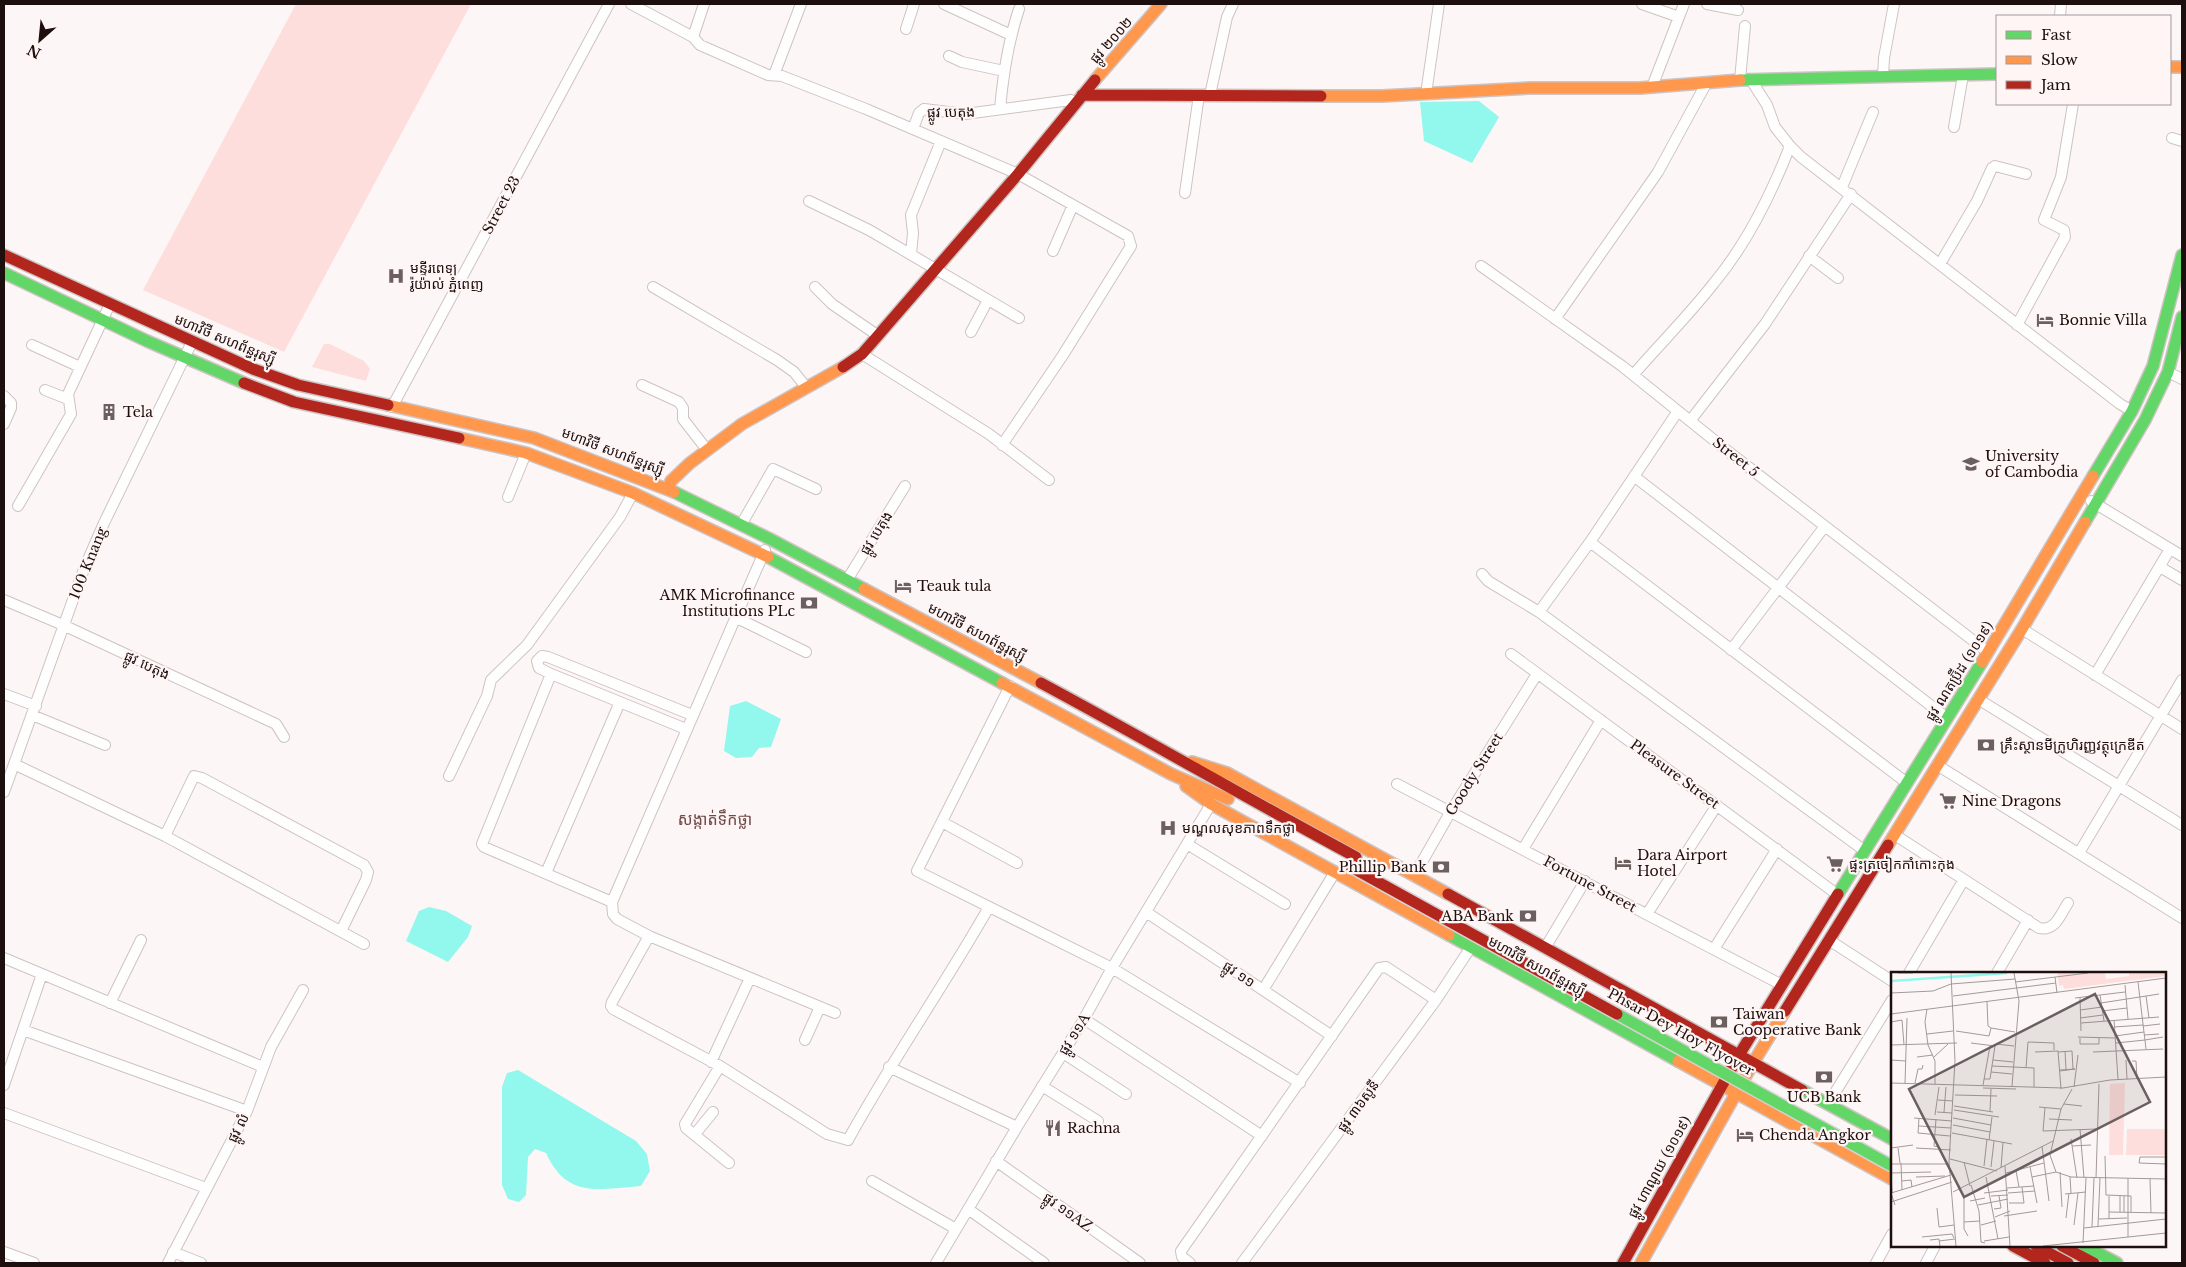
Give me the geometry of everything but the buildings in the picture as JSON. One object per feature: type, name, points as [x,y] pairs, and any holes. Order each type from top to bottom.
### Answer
[{"type":"main road","name":"ផ្លូវ ២០០២","points":[[668,489],[671,481],[707,450],[742,424],[839,370],[862,354],[1018,174],[1079,99],[1161,4]]},
{"type":"main road","points":[[1079,99],[1204,95],[1382,96],[1530,88],[1652,87],[1746,80],[1996,74]]},
{"type":"main road","name":"ផ្លូវ ណតប្រ៊ីដ (១០១៩)","points":[[1722,1085],[1782,984],[1988,652],[2132,411],[2153,366],[2182,255]]},
{"type":"main road","name":"មហាវិថី សហព័ន្ធរុស្ស៊ី","points":[[7,256],[192,342],[253,369],[298,385],[534,438],[668,489],[770,539],[1178,757],[1353,862]]},
{"type":"main road","name":"មហាវិថី សហព័ន្ធរុស្ស៊ី","points":[[4,274],[185,358],[294,402],[526,453],[633,493],[762,554],[1171,774],[1219,794],[1353,862]]},
{"type":"main road","points":[[1641,1263],[1753,1063],[2022,629],[2145,420],[2168,372],[2182,317]]},
{"type":"main road","name":"មហាវិថី សហព័ន្ធរុស្ស៊ី","points":[[1178,757],[1227,773],[1828,1104],[1889,1143]]},
{"type":"main road","name":"មហាវិថី សហព័ន្ធរុស្ស៊ី","points":[[1171,774],[1211,804],[1891,1178]]},
{"type":"main road","name":"Phsar Dey Hoy Flyover","points":[[1353,862],[1889,1143]]},
{"type":"main road","name":"Phsar Dey Hoy Flyover","points":[[1353,862],[1891,1165]]},
{"type":"main road","points":[[1541,985],[1551,984],[1560,977],[1562,966],[1558,956]]},
{"type":"main road","name":"ផ្លូវ ហាណូយ (១០១៩)","points":[[1623,1263],[1722,1085]]},
{"type":"main road","points":[[1880,1172],[1874,1161],[1876,1150],[1885,1142],[1889,1143]]},
{"type":"main road","points":[[2015,1247],[2045,1263]]},
{"type":"main road","points":[[2038,1247],[2068,1263]]},
{"type":"main road","points":[[2064,1247],[2094,1263]]},
{"type":"main road","points":[[2087,1247],[2117,1263]]},
{"type":"street","name":"Street 23","points":[[392,407],[609,4]]},
{"type":"street","points":[[631,4],[693,37],[700,46],[830,95],[1018,174],[1128,236],[1131,246],[1063,355],[1002,445]]},
{"type":"street","points":[[693,37],[704,4]]},
{"type":"street","points":[[774,75],[801,4]]},
{"type":"street","points":[[906,29],[914,4]]},
{"type":"street","points":[[944,4],[1010,35]]},
{"type":"street","points":[[1186,193],[1204,95],[1227,17],[1233,4]]},
{"type":"street","points":[[1426,94],[1439,4]]},
{"type":"street","points":[[1642,4],[1679,17]]},
{"type":"street","points":[[1652,87],[1684,4]]},
{"type":"street","points":[[1707,4],[1738,10]]},
{"type":"street","points":[[1883,76],[1884,58],[1894,4]]},
{"type":"street","points":[[1019,9],[1010,35],[1000,109],[1079,99]]},
{"type":"street","points":[[1745,26],[1746,80],[1767,105],[1775,127],[1790,146],[2017,325],[2120,404],[2132,411]]},
{"type":"street","points":[[949,56],[962,62],[1004,71]]},
{"type":"street","points":[[1954,127],[1963,74]]},
{"type":"street","points":[[1555,319],[1658,172],[1707,82]]},
{"type":"street","points":[[2017,325],[2065,237],[2064,230],[2044,220],[2061,177],[2073,105]]},
{"type":"street","name":"ផ្លូវ បេតុង","points":[[913,129],[920,113],[924,109],[965,114],[1000,109]]},
{"type":"street","points":[[1842,187],[1873,112]]},
{"type":"street","points":[[2172,138],[2182,141]]},
{"type":"street","points":[[911,254],[913,233],[911,215],[942,141]]},
{"type":"street","points":[[1633,375],[1715,283],[1740,247],[1764,208],[1790,146]]},
{"type":"street","points":[[1940,264],[1977,201],[1992,168],[1995,166],[2026,174]]},
{"type":"street","points":[[1690,421],[1765,324],[1851,194]]},
{"type":"street","points":[[809,201],[869,230],[1019,318]]},
{"type":"street","points":[[1053,251],[1073,205]]},
{"type":"street","points":[[4,274],[7,256]]},
{"type":"street","points":[[1809,256],[1838,278]]},
{"type":"street","name":"Street 5","points":[[1481,266],[1633,375],[1988,652]]},
{"type":"street","points":[[653,287],[777,360],[794,372],[806,387]]},
{"type":"street","points":[[815,287],[832,304],[877,335]]},
{"type":"street","points":[[971,332],[988,300]]},
{"type":"street","points":[[18,506],[71,414],[68,394],[80,367],[114,306]]},
{"type":"street","name":"100 Knang","points":[[5,787],[63,625],[104,523],[192,342]]},
{"type":"street","points":[[32,345],[80,367]]},
{"type":"street","points":[[862,354],[988,434],[1049,480]]},
{"type":"street","points":[[2168,372],[2182,379]]},
{"type":"street","points":[[642,385],[678,402],[683,408],[683,419],[707,450]]},
{"type":"street","points":[[45,390],[68,399]]},
{"type":"street","points":[[4,396],[11,403],[11,408],[4,424]]},
{"type":"street","points":[[1539,612],[1590,542],[1678,412]]},
{"type":"street","points":[[508,497],[526,453]]},
{"type":"street","points":[[741,525],[773,469],[816,489]]},
{"type":"street","points":[[1635,477],[1947,718]]},
{"type":"street","name":"ផ្លូវ បេតុង","points":[[847,580],[905,486]]},
{"type":"street","points":[[449,776],[487,696],[491,680],[527,644],[620,517],[633,493]]},
{"type":"street","points":[[2082,496],[2169,551],[2182,556]]},
{"type":"street","points":[[1732,650],[1825,526]]},
{"type":"street","points":[[770,539],[612,902],[613,914],[617,919],[649,936],[834,1013]]},
{"type":"street","points":[[1590,542],[1907,783]]},
{"type":"street","points":[[2095,675],[2169,551]]},
{"type":"street","points":[[2160,566],[2182,580]]},
{"type":"street","points":[[1482,574],[1488,581],[1539,612],[1865,851]]},
{"type":"street","name":"ផ្លូវ បេតុង","points":[[4,600],[63,625],[276,724],[284,737]]},
{"type":"street","points":[[735,617],[806,652]]},
{"type":"street","points":[[2022,629],[2182,729]]},
{"type":"street","name":"Pleasure Street","points":[[1511,654],[1838,895]]},
{"type":"street","points":[[686,729],[551,674],[539,668],[538,661],[540,657],[548,657],[692,715]]},
{"type":"street","points":[[551,674],[482,844],[612,902]]},
{"type":"street","name":"Goody Street","points":[[1414,876],[1451,811],[1537,674]]},
{"type":"street","points":[[2079,853],[2182,680]]},
{"type":"street","points":[[1010,686],[917,871],[1044,932],[1112,968],[1300,1083]]},
{"type":"street","points":[[4,694],[105,745]]},
{"type":"street","points":[[1978,699],[2182,825]]},
{"type":"street","points":[[546,873],[620,702]]},
{"type":"street","points":[[1523,849],[1602,720]]},
{"type":"street","points":[[14,764],[165,836],[364,944]]},
{"type":"street","points":[[1937,765],[2182,918]]},
{"type":"street","points":[[165,836],[194,776],[202,778],[316,839],[364,865],[368,872],[366,880],[341,931]]},
{"type":"street","name":"Fortune Street","points":[[1398,784],[1782,984]]},
{"type":"street","name":"ផ្លូវ ១១A","points":[[936,1263],[996,1161],[1084,1019],[1112,968],[1211,804]]},
{"type":"street","points":[[1647,914],[1717,805]]},
{"type":"street","points":[[942,822],[1017,863]]},
{"type":"street","points":[[1895,835],[1963,880],[2047,930],[2053,927],[2068,903]]},
{"type":"street","points":[[1187,844],[1285,904]]},
{"type":"street","points":[[1714,949],[1777,850]]},
{"type":"street","points":[[1262,990],[1335,872]]},
{"type":"street","points":[[1910,972],[1963,880]]},
{"type":"street","points":[[1545,948],[1585,881]]},
{"type":"street","points":[[649,936],[611,1006],[613,1009],[716,1064],[827,1134],[848,1140],[890,1067],[960,958],[989,907]]},
{"type":"street","name":"ផ្លូវ ១១","points":[[1146,912],[1332,1036]]},
{"type":"street","points":[[1998,972],[2028,920]]},
{"type":"street","points":[[110,1003],[141,940]]},
{"type":"street","points":[[1829,940],[1891,980]]},
{"type":"street","name":"ផ្លូវ ៣៦សូនី","points":[[1242,1263],[1436,1000],[1472,947]]},
{"type":"street","points":[[4,958],[263,1067]]},
{"type":"street","points":[[1190,1263],[1182,1258],[1181,1251],[1382,966],[1436,1000]]},
{"type":"street","points":[[4,1086],[6,1071],[23,1030],[42,974]]},
{"type":"street","points":[[729,1163],[686,1128],[685,1124],[716,1064],[750,978]]},
{"type":"street","name":"ផ្លូវ លំ","points":[[168,1263],[247,1111],[271,1047],[303,990]]},
{"type":"street","points":[[1828,1104],[1891,1002]]},
{"type":"street","points":[[805,1040],[820,1007]]},
{"type":"street","points":[[1084,1019],[1262,1136]]},
{"type":"street","points":[[23,1030],[247,1111]]},
{"type":"street","points":[[1063,1053],[1126,1094]]},
{"type":"street","points":[[890,1067],[1017,1127]]},
{"type":"street","points":[[1042,1086],[1098,1120]]},
{"type":"street","points":[[695,1134],[714,1112]]},
{"type":"street","points":[[4,1113],[206,1188]]},
{"type":"street","name":"ផ្លូវ ១១AZ","points":[[996,1161],[1140,1263]]},
{"type":"street","points":[[872,1181],[956,1229]]},
{"type":"street","points":[[968,1209],[1044,1263]]},
{"type":"street","points":[[1876,1263],[1891,1236]]},
{"type":"street","points":[[1926,1263],[1934,1247]]},
{"type":"street","points":[[4,1252],[34,1263]]},
{"type":"street","points":[[173,1252],[201,1263]]},
{"type":"shaded area","points":[[296,4],[471,4],[284,352],[143,290]]},
{"type":"shaded area","points":[[324,344],[330,344],[364,361],[370,369],[366,381],[312,367]]},
{"type":"water","points":[[1479,101],[1499,117],[1472,163],[1424,141],[1420,102]]},
{"type":"water","points":[[746,701],[781,719],[771,747],[759,748],[752,757],[736,758],[724,751],[730,706]]},
{"type":"water","points":[[429,907],[446,911],[472,926],[468,937],[448,962],[406,941],[419,911]]},
{"type":"water","points":[[518,1070],[636,1141],[647,1154],[650,1171],[641,1186],[611,1189],[585,1188],[564,1178],[554,1168],[546,1153],[535,1149],[528,1157],[526,1195],[519,1202],[508,1199],[502,1185],[502,1087],[507,1073]]},
{"type":"traffic: fast","points":[[1740,80],[1996,74]]},
{"type":"traffic: fast","points":[[2093,476],[2132,411],[2153,366],[2182,255]]},
{"type":"traffic: fast","points":[[4,273],[147,341],[244,383]]},
{"type":"traffic: fast","points":[[2085,522],[2145,420],[2168,372],[2182,317]]},
{"type":"traffic: fast","points":[[674,492],[770,539],[864,589]]},
{"type":"traffic: fast","points":[[768,557],[1002,683]]},
{"type":"traffic: fast","points":[[1838,894],[1982,662]]},
{"type":"traffic: fast","points":[[1449,935],[1678,1061]]},
{"type":"traffic: fast","points":[[1617,1014],[1891,1165]]},
{"type":"traffic: fast","points":[[1802,1090],[1891,1138]]},
{"type":"traffic: fast","points":[[2087,1247],[2117,1263]]},
{"type":"traffic: slow","points":[[1095,80],[1161,4]]},
{"type":"traffic: slow","points":[[2171,67],[2182,67]]},
{"type":"traffic: slow","points":[[1321,96],[1382,96],[1530,88],[1640,88],[1740,80]]},
{"type":"traffic: slow","points":[[668,489],[671,481],[690,463],[742,424],[843,367]]},
{"type":"traffic: slow","points":[[388,405],[534,438],[674,492]]},
{"type":"traffic: slow","points":[[459,438],[526,453],[633,493],[768,557]]},
{"type":"traffic: slow","points":[[1982,662],[2093,476]]},
{"type":"traffic: slow","points":[[1888,845],[2022,629],[2085,522]]},
{"type":"traffic: slow","points":[[864,589],[1041,683]]},
{"type":"traffic: slow","points":[[1002,683],[1171,774],[1228,799]]},
{"type":"traffic: slow","points":[[1192,762],[1227,773],[1448,894]]},
{"type":"traffic: slow","points":[[1186,786],[1211,804],[1449,935]]},
{"type":"traffic: slow","points":[[1641,1263],[1753,1063],[1785,1011]]},
{"type":"traffic: slow","points":[[1678,1061],[1891,1178]]},
{"type":"traffic: jam","points":[[843,367],[862,354],[1018,174],[1095,80]]},
{"type":"traffic: jam","points":[[1082,95],[1321,96]]},
{"type":"traffic: jam","points":[[4,255],[253,369],[298,385],[388,405]]},
{"type":"traffic: jam","points":[[244,383],[294,402],[459,438]]},
{"type":"traffic: jam","points":[[1041,683],[1356,857]]},
{"type":"traffic: jam","points":[[1785,1011],[1888,845]]},
{"type":"traffic: jam","points":[[1351,867],[1617,1014]]},
{"type":"traffic: jam","points":[[1448,894],[1802,1090]]},
{"type":"traffic: jam","points":[[1623,1263],[1739,1055],[1838,894]]},
{"type":"traffic: jam","points":[[2015,1247],[2045,1263]]},
{"type":"traffic: jam","points":[[2038,1247],[2068,1263]]},
{"type":"traffic: jam","points":[[2064,1247],[2094,1263]]},
{"type":"place","name":"មន្ទីរពេទ្យ រ៉ូយ៉ាល់ ភ្នំពេញ","points":[[396,276]]},
{"type":"place","name":"Bonnie Villa","points":[[2045,320]]},
{"type":"place","name":"Tela","points":[[109,412]]},
{"type":"place","name":"University of Cambodia","points":[[1971,464]]},
{"type":"place","name":"Teauk tula","points":[[903,586]]},
{"type":"place","name":"AMK Microfinance Institutions PLc","points":[[809,603]]},
{"type":"place","name":"គ្រឹះស្ថានមីក្រូហិរញ្ញវត្ថុក្រេឌីត","points":[[1986,745]]},
{"type":"place","name":"Nine Dragons","points":[[1948,801]]},
{"type":"place","name":"មណ្ឌលសុខភាពទឹកថ្លា","points":[[1168,828]]},
{"type":"place","name":"Dara Airport Hotel","points":[[1623,863]]},
{"type":"place","name":"ផ្ទះត្រចៀកកាំកោះកុង","points":[[1835,864]]},
{"type":"place","name":"Phillip Bank","points":[[1441,867]]},
{"type":"place","name":"ABA Bank","points":[[1528,916]]},
{"type":"place","name":"Taiwan Cooperative Bank","points":[[1719,1022]]},
{"type":"place","name":"UCB Bank","points":[[1824,1077]]},
{"type":"place","name":"Rachna","points":[[1053,1128]]},
{"type":"place","name":"Chenda Angkor","points":[[1745,1135]]},
{"type":"district","name":"សង្កាត់ទឹកថ្លា","points":[[715,819]]}]
